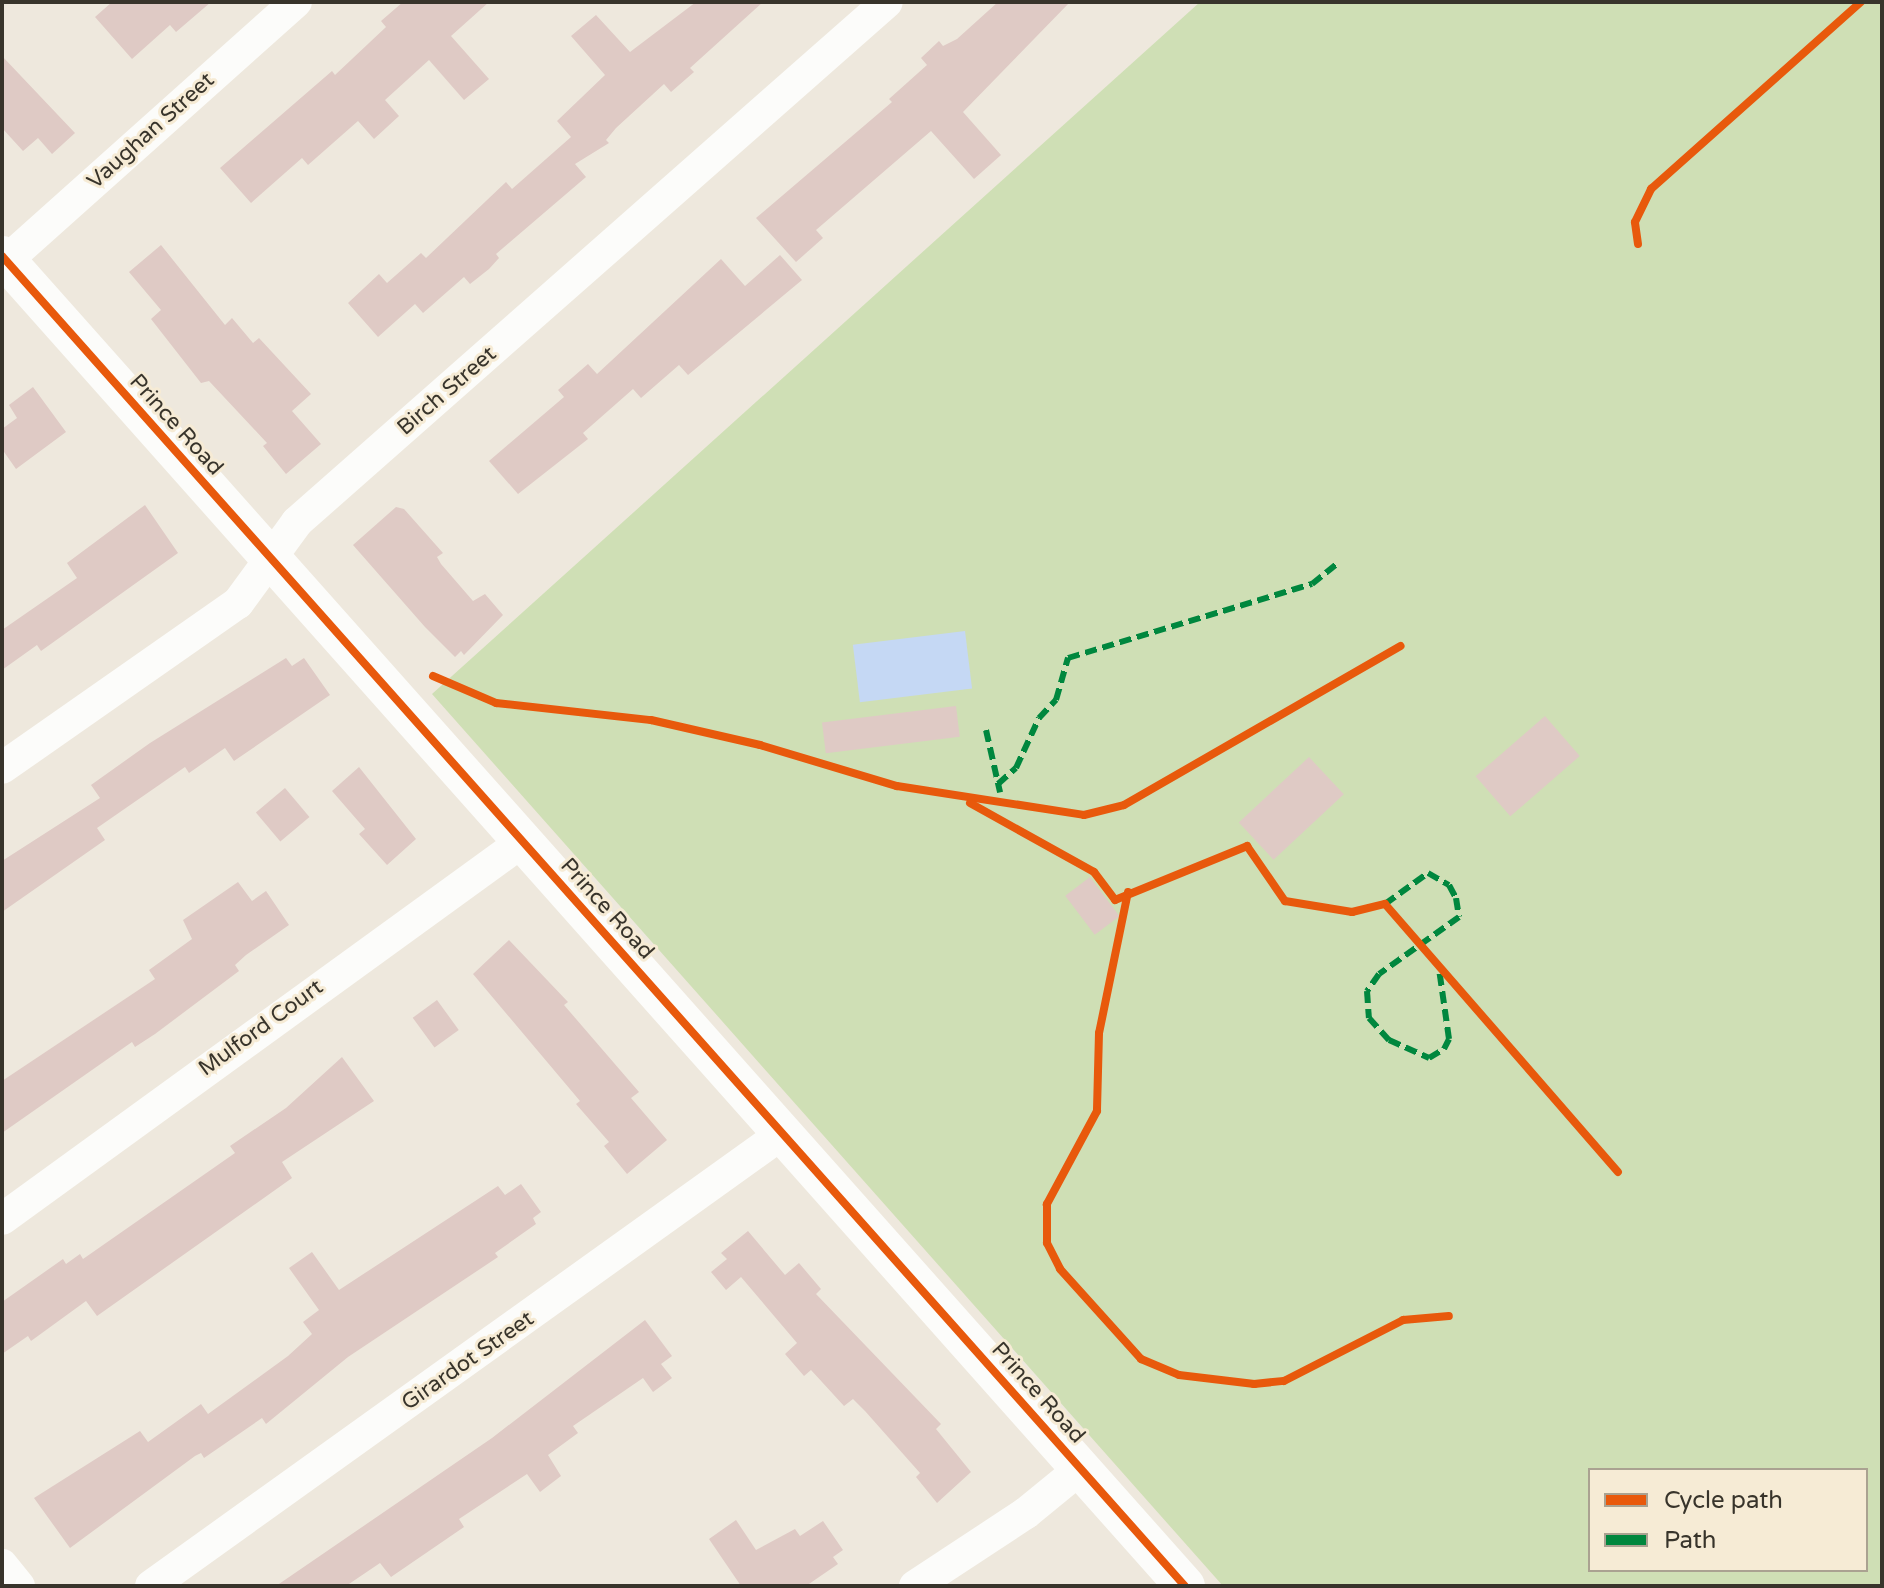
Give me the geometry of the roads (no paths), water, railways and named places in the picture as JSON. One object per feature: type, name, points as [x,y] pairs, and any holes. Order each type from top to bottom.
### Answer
[{"type":"street","name":"Vaughan Street","points":[[4,258],[296,2]]},
{"type":"street","name":"Birch Street","points":[[2,768],[238,603],[297,522],[887,2]]},
{"type":"street","name":"Prince Road","points":[[4,258],[1185,1586]]},
{"type":"street","name":"Mulford Court","points":[[2,1219],[523,841]]},
{"type":"street","name":"Girardot Street","points":[[151,1586],[783,1133]]},
{"type":"street","points":[[915,1586],[1026,1513],[1081,1468]]},
{"type":"street","points":[[2,1565],[19,1586]]},
{"type":"water","points":[[965,631],[972,689],[860,702],[853,645]]}]
